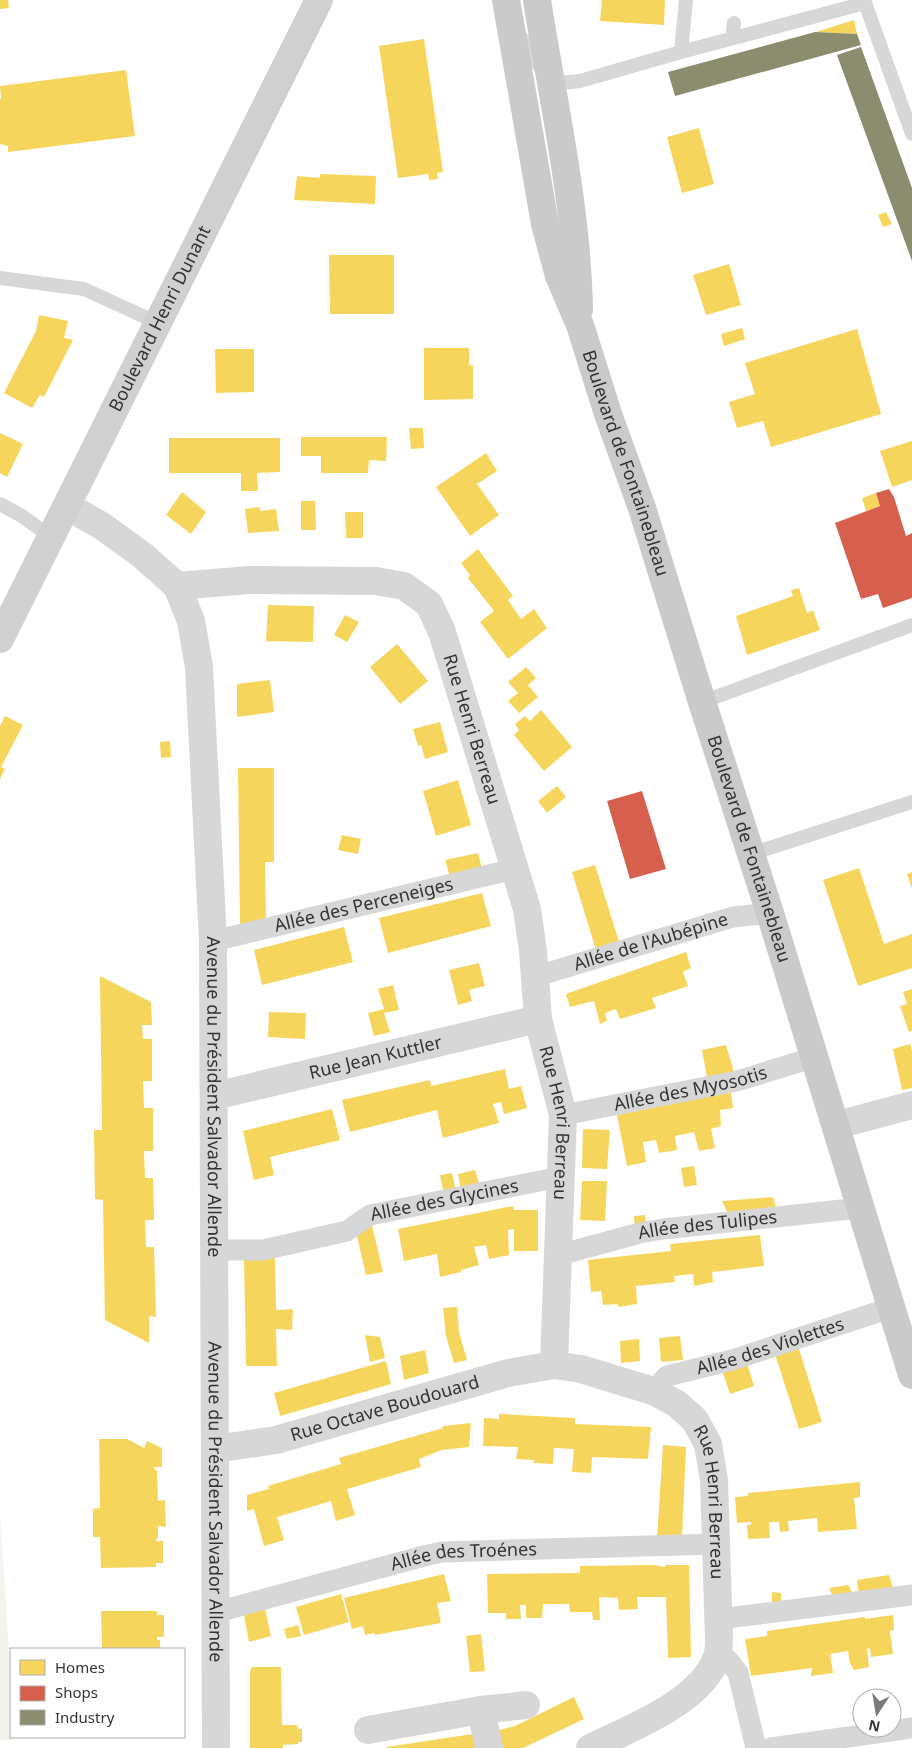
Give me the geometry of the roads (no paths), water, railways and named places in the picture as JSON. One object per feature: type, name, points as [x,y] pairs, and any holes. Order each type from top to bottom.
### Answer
[{"type":"main road","name":"Boulevard Henri Dunant","points":[[0,639],[320,0]]},
{"type":"main road","name":"Boulevard de Fontainebleau","points":[[537,0],[574,221],[579,273],[580,325]]},
{"type":"main road","name":"Boulevard de Fontainebleau","points":[[507,8],[545,224],[559,276],[580,325],[608,414],[642,508],[815,1057],[912,1375]]},
{"type":"street","name":"Avenue du Président Salvador Allende","points":[[67,506],[102,526],[142,555],[177,586],[191,621],[199,667],[213,940],[217,1612],[216,1748]]},
{"type":"street","name":"Rue Henri Berreau","points":[[177,586],[249,580],[376,581],[404,586],[429,604],[442,632],[527,909],[533,951],[538,1019],[563,1115],[554,1365],[581,1369],[653,1392],[677,1404],[695,1420],[708,1444],[714,1480],[719,1619],[718,1656]]},
{"type":"street","name":"Allée des Perceneiges","points":[[213,940],[514,870]]},
{"type":"street","name":"Allée de l'Aubépine","points":[[534,977],[733,916],[770,913]]},
{"type":"street","name":"Rue Jean Kuttler","points":[[214,1096],[538,1019]]},
{"type":"street","name":"Allée des Myosotis","points":[[563,1115],[737,1082],[815,1057]]},
{"type":"street","points":[[836,1125],[912,1105]]},
{"type":"street","name":"Allée des Glycines","points":[[214,1250],[263,1250],[347,1231],[370,1214],[560,1176]]},
{"type":"street","name":"Allée des Tulipes","points":[[559,1255],[640,1233],[663,1229],[860,1208]]},
{"type":"street","name":"Allée des Violettes","points":[[653,1392],[667,1376],[732,1360],[890,1308]]},
{"type":"street","name":"Rue Octave Boudouard","points":[[215,1449],[276,1440],[508,1373],[554,1365]]},
{"type":"street","name":"Allée des Troénes","points":[[217,1612],[442,1552],[716,1544]]},
{"type":"street","points":[[719,1619],[912,1595]]},
{"type":"street","points":[[590,1748],[684,1699],[699,1686],[718,1656],[728,1660],[738,1673],[756,1748]]},
{"type":"street","points":[[368,1730],[481,1710],[526,1705]]},
{"type":"street","points":[[481,1710],[489,1748]]},
{"type":"street","points":[[771,1748],[912,1728]]},
{"type":"lane","points":[[681,52],[686,0]]},
{"type":"lane","points":[[507,8],[550,84],[580,81],[864,1],[912,134]]},
{"type":"lane","points":[[732,38],[734,23]]},
{"type":"lane","points":[[0,278],[84,288],[158,323]]},
{"type":"lane","points":[[0,504],[52,536]]},
{"type":"lane","points":[[702,702],[912,625]]},
{"type":"lane","points":[[751,854],[912,802]]}]
